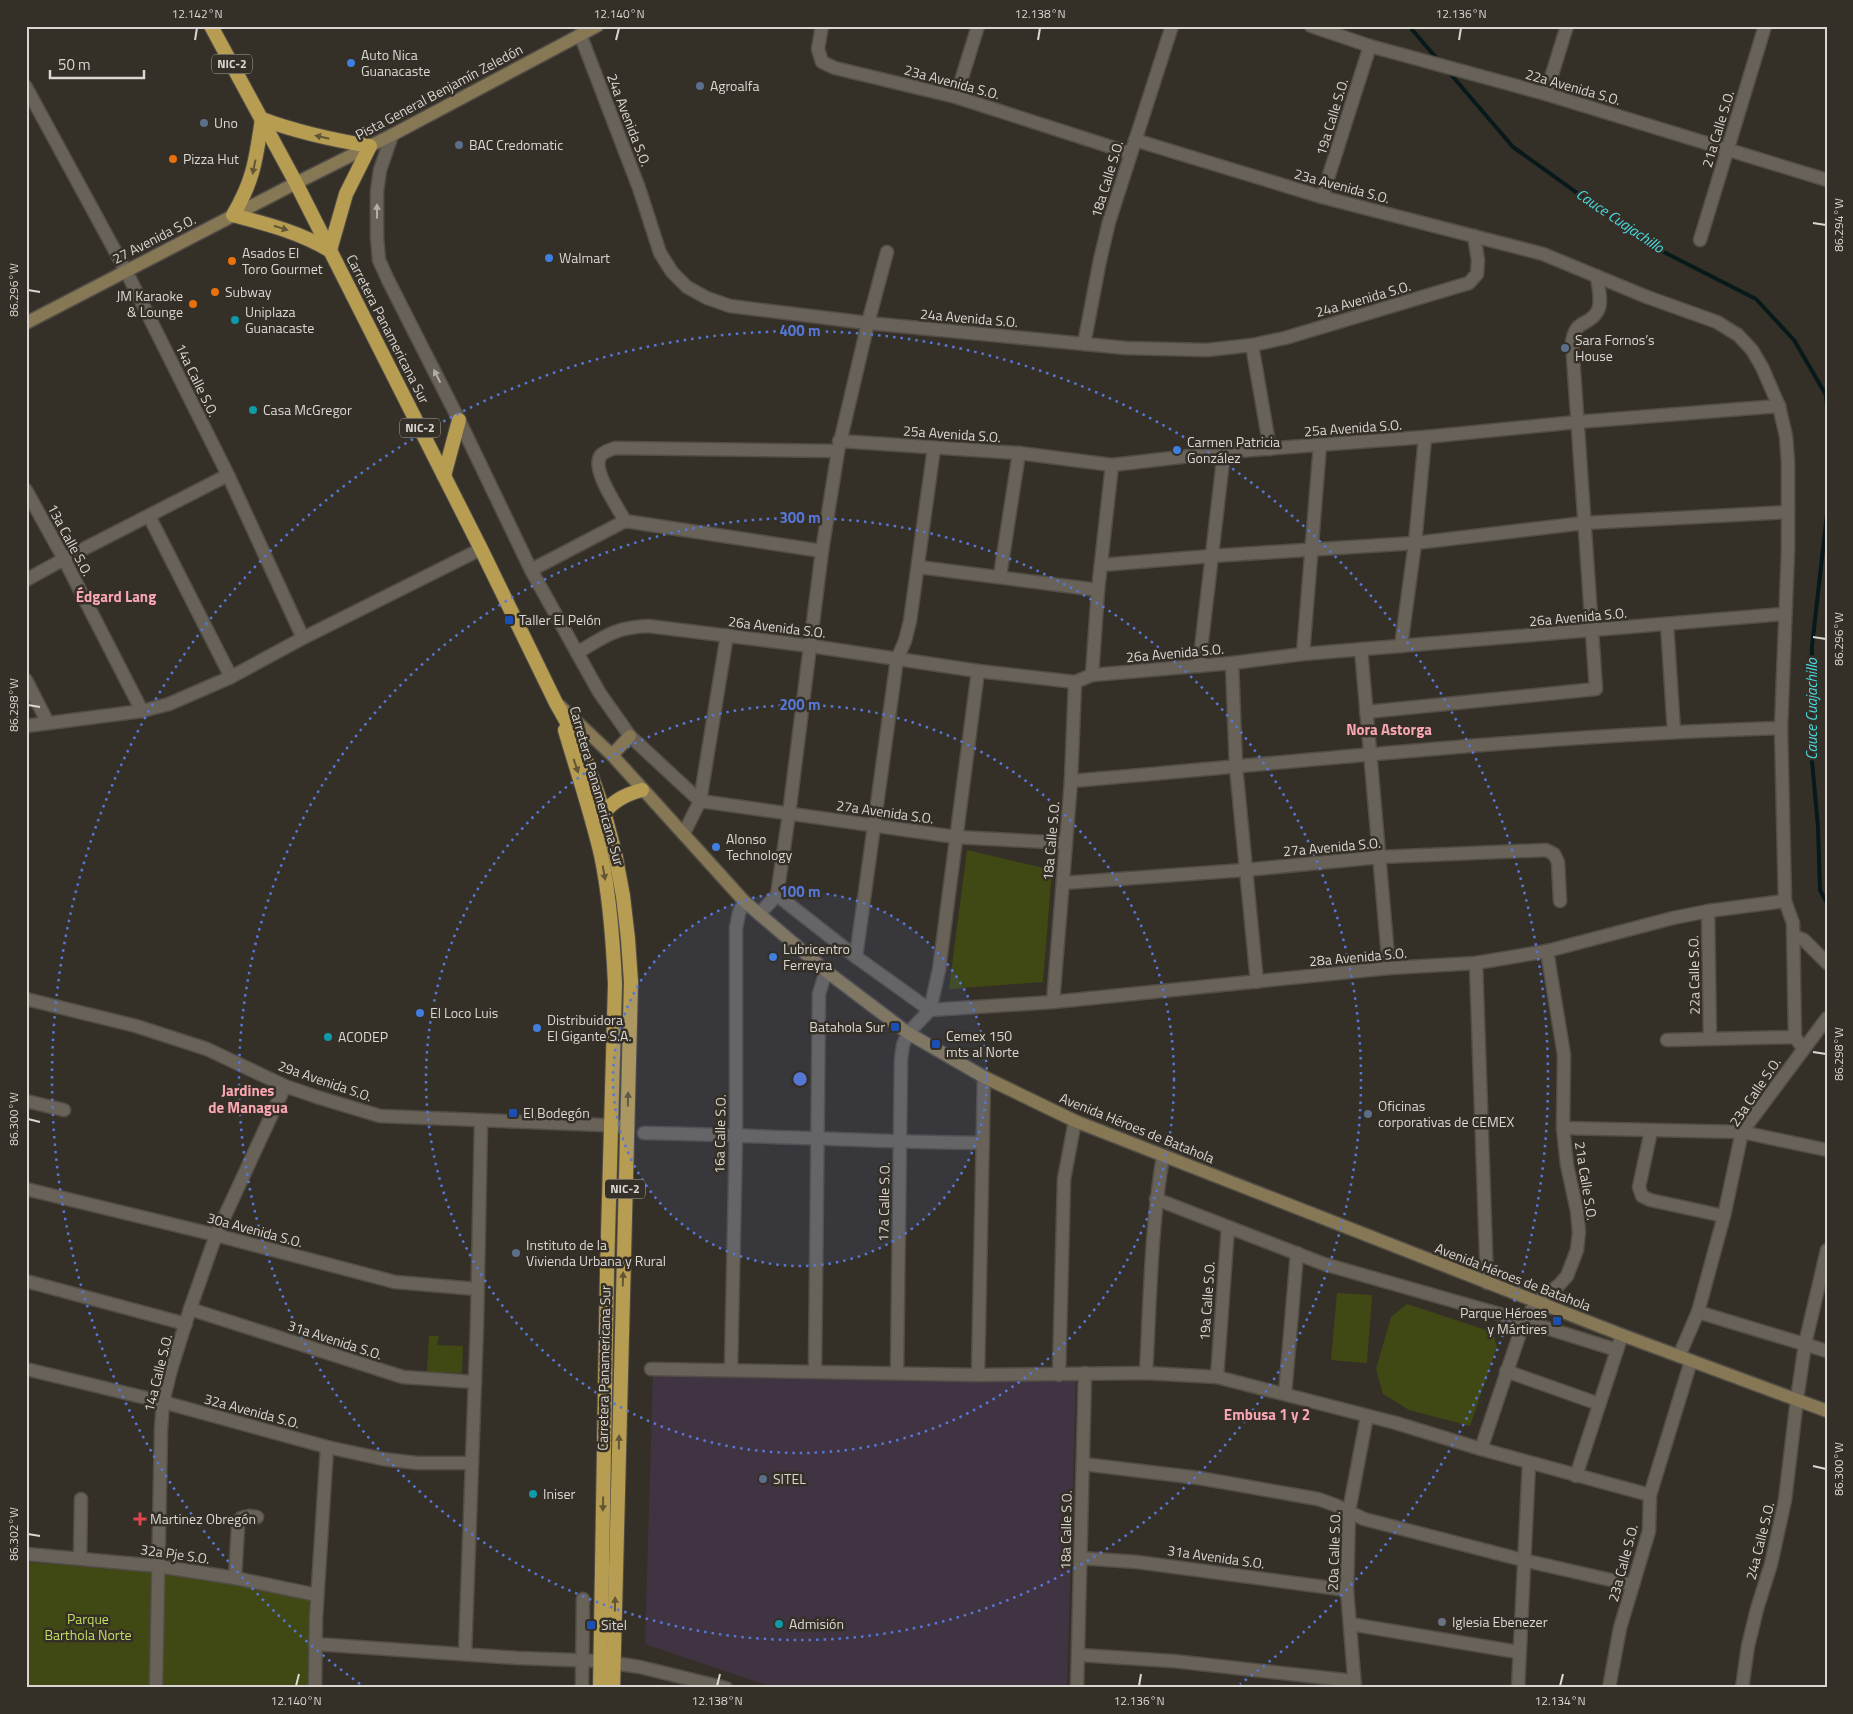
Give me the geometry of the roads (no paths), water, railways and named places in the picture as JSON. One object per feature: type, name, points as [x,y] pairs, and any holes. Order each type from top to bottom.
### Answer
[{"type":"highway","name":"Carretera Panamericana Sur","points":[[211,26],[296,182],[481,549],[556,703],[582,749],[604,812],[621,888],[628,939],[631,982],[607,1662],[600,1688]]},
{"type":"highway","points":[[262,118],[290,129],[370,146],[346,194],[330,250],[300,234],[234,215],[253,174],[262,118]]},
{"type":"highway","points":[[444,476],[459,420]]},
{"type":"highway","name":"Carretera Panamericana Sur","points":[[556,703],[594,826],[609,897],[613,941],[615,984],[607,1281],[607,1662],[613,1688]]},
{"type":"highway","points":[[594,826],[617,799],[642,790]]},
{"type":"main road","name":"Pista General Benjamín Zeledón","points":[[296,182],[392,135],[597,26]]},
{"type":"main road","name":"27 Avenida S.O.","points":[[26,323],[296,182]]},
{"type":"main road","name":"Avenida Héroes de Batahola","points":[[556,703],[612,755],[744,901],[826,971],[908,1033],[984,1077],[1075,1121],[1163,1156],[1622,1335],[1820,1406],[1827,1411]]},
{"type":"main road","points":[[612,755],[630,736]]},
{"type":"street","name":"23a Avenida S.O.","points":[[822,26],[818,49],[822,62],[835,68],[956,97],[1130,153]]},
{"type":"street","points":[[956,97],[978,26]]},
{"type":"street","name":"18a Calle S.O.","points":[[1084,344],[1109,222],[1172,26]]},
{"type":"street","name":"22a Avenida S.O.","points":[[1311,26],[1370,46],[1546,94],[1827,180]]},
{"type":"street","points":[[1546,94],[1567,26]]},
{"type":"street","name":"21a Calle S.O.","points":[[1700,240],[1765,26]]},
{"type":"street","name":"24a Avenida S.O.","points":[[580,34],[639,188],[660,252],[672,272],[688,287],[707,298],[730,306],[868,323],[1126,348],[1207,350],[1252,345],[1285,338],[1469,283],[1477,274],[1478,260],[1474,236]]},
{"type":"street","name":"19a Calle S.O.","points":[[1322,197],[1370,46]]},
{"type":"street","name":"14a Calle S.O.","points":[[26,87],[126,270],[228,476],[303,638]]},
{"type":"street","points":[[392,135],[380,170],[377,191],[379,260],[388,280],[459,420],[531,570],[599,692],[630,736],[700,801]]},
{"type":"street","name":"23a Avenida S.O.","points":[[1135,140],[1322,197],[1543,254],[1717,322],[1738,335],[1752,350],[1780,406],[1786,436],[1788,462],[1781,728],[1785,901]]},
{"type":"street","points":[[759,914],[777,894],[822,551],[838,446],[868,323],[888,252]]},
{"type":"street","points":[[1366,712],[1596,689],[1572,342],[1574,331],[1581,324],[1592,318],[1598,311],[1600,301],[1597,276]]},
{"type":"street","points":[[1252,345],[1270,449]]},
{"type":"street","name":"25a Avenida S.O.","points":[[625,521],[599,474],[598,465],[600,457],[606,451],[615,448],[838,446],[934,448],[1019,453],[1112,465],[1224,452],[1425,438],[1577,422],[1780,406]]},
{"type":"street","points":[[1401,646],[1415,543],[1425,438]]},
{"type":"street","points":[[1303,654],[1320,445]]},
{"type":"street","points":[[856,957],[897,659],[905,641],[910,621],[934,448]]},
{"type":"street","points":[[1199,666],[1224,452]]},
{"type":"street","points":[[1000,576],[1019,453]]},
{"type":"street","points":[[1092,675],[1098,590],[1112,465]]},
{"type":"street","points":[[26,580],[228,476]]},
{"type":"street","name":"13a Calle S.O.","points":[[26,490],[64,559],[142,711]]},
{"type":"street","points":[[1101,565],[1415,543],[1584,522],[1788,512]]},
{"type":"street","points":[[149,516],[231,676]]},
{"type":"street","points":[[531,570],[625,521],[822,551]]},
{"type":"street","points":[[26,726],[142,711],[169,704],[231,676],[481,549]]},
{"type":"street","points":[[919,567],[1098,590]]},
{"type":"street","name":"26a Avenida S.O.","points":[[577,653],[616,630],[648,626],[811,646],[978,671],[1075,682],[1092,675],[1232,663],[1303,654],[1784,614]]},
{"type":"street","points":[[1667,624],[1674,732]]},
{"type":"street","points":[[684,833],[700,801],[726,635]]},
{"type":"street","points":[[1361,649],[1389,968]]},
{"type":"street","points":[[1232,663],[1236,767],[1257,982]]},
{"type":"street","points":[[908,1033],[930,1010],[939,970],[978,671]]},
{"type":"street","points":[[26,680],[48,723]]},
{"type":"street","name":"18a Calle S.O.","points":[[1053,1002],[1071,781],[1075,682]]},
{"type":"street","points":[[1071,781],[1370,754],[1674,732],[1781,728]]},
{"type":"street","name":"27a Avenida S.O.","points":[[700,801],[956,837],[1066,844]]},
{"type":"street","name":"27a Avenida S.O.","points":[[1063,883],[1246,870],[1380,857],[1546,850],[1554,854],[1558,862],[1560,901]]},
{"type":"street","points":[[777,894],[856,957],[930,1010]]},
{"type":"street","name":"16a Calle S.O.","points":[[731,1369],[736,1135],[736,928],[744,901]]},
{"type":"street","points":[[1785,901],[1793,923],[1794,936],[1795,1037],[1804,1048]]},
{"type":"street","name":"28a Avenida S.O.","points":[[930,1010],[1053,1002],[1389,968],[1476,963],[1547,951],[1673,918],[1708,911],[1785,901]]},
{"type":"street","name":"22a Calle S.O.","points":[[1708,911],[1710,1039]]},
{"type":"street","points":[[1794,936],[1804,940],[1827,963]]},
{"type":"street","name":"21a Calle S.O.","points":[[1481,1449],[1524,1321],[1537,1302],[1559,1285],[1567,1276],[1577,1250],[1579,1232],[1577,1211],[1567,1165],[1563,1128],[1564,1055],[1547,951]]},
{"type":"street","points":[[1476,963],[1487,1283]]},
{"type":"street","points":[[815,1371],[820,994],[826,971]]},
{"type":"street","name":"29a Avenida S.O.","points":[[26,999],[136,1026],[206,1049],[285,1086],[380,1116],[627,1126]]},
{"type":"street","name":"23a Calle S.O.","points":[[1609,1688],[1620,1628],[1649,1532],[1650,1495],[1724,1216],[1742,1132],[1827,1018]]},
{"type":"street","name":"17a Calle S.O.","points":[[897,1373],[901,1059],[903,1045],[908,1033]]},
{"type":"street","points":[[1667,1040],[1795,1037]]},
{"type":"street","points":[[978,1375],[984,1077]]},
{"type":"street","name":"14a Calle S.O.","points":[[156,1688],[163,1402],[190,1309],[216,1235],[285,1086]]},
{"type":"street","points":[[26,1101],[64,1110]]},
{"type":"street","points":[[465,1654],[477,1288],[480,1120]]},
{"type":"street","points":[[1059,1375],[1064,1179],[1075,1121]]},
{"type":"street","points":[[1563,1128],[1742,1132],[1827,1150]]},
{"type":"street","points":[[1651,1131],[1639,1187],[1642,1196],[1650,1200],[1724,1216]]},
{"type":"street","points":[[644,1134],[983,1143]]},
{"type":"street","points":[[1146,1373],[1156,1199],[1163,1156]]},
{"type":"street","name":"30a Avenida S.O.","points":[[26,1189],[216,1235],[395,1282],[477,1288]]},
{"type":"street","points":[[1156,1199],[1324,1264],[1524,1321],[1617,1350]]},
{"type":"street","name":"19a Calle S.O.","points":[[1217,1377],[1228,1228]]},
{"type":"street","name":"24a Calle S.O.","points":[[1742,1688],[1748,1646],[1771,1564],[1785,1500],[1804,1344],[1827,1250]]},
{"type":"street","points":[[1285,1394],[1297,1253]]},
{"type":"street","points":[[26,1281],[186,1324]]},
{"type":"street","name":"31a Avenida S.O.","points":[[190,1309],[403,1377],[474,1382]]},
{"type":"street","points":[[1698,1312],[1827,1351]]},
{"type":"street","points":[[1576,1476],[1622,1335]]},
{"type":"street","name":"32a Avenida S.O.","points":[[26,1369],[163,1402],[327,1447],[383,1459],[409,1462],[472,1463]]},
{"type":"street","points":[[651,1369],[978,1375],[1146,1373],[1217,1377],[1396,1423],[1529,1463],[1650,1495]]},
{"type":"street","points":[[1506,1372],[1599,1404]]},
{"type":"street","name":"18a Calle S.O.","points":[[1078,1688],[1084,1373]]},
{"type":"street","name":"20a Calle S.O.","points":[[1355,1684],[1347,1590],[1349,1510],[1368,1416]]},
{"type":"street","points":[[315,1688],[317,1595],[327,1447]]},
{"type":"street","points":[[1518,1688],[1518,1652],[1529,1463]]},
{"type":"street","points":[[1083,1464],[1199,1478],[1318,1499],[1349,1510],[1364,1519],[1523,1560],[1633,1585]]},
{"type":"street","points":[[80,1558],[81,1499]]},
{"type":"street","points":[[235,1578],[238,1526],[241,1518],[257,1517]]},
{"type":"street","name":"32a Pje S.O.","points":[[26,1554],[158,1566],[235,1578],[317,1595]]},
{"type":"street","name":"31a Avenida S.O.","points":[[1080,1558],[1137,1562],[1347,1590]]},
{"type":"street","points":[[582,1688],[584,1599]]},
{"type":"street","points":[[1350,1624],[1518,1652]]},
{"type":"street","points":[[316,1644],[518,1658],[607,1662],[640,1667],[726,1688]]},
{"type":"street","points":[[1079,1655],[1173,1661],[1355,1684]]},
{"type":"waterway","name":"Cauce Cuajachillo","points":[[1409,26],[1438,60]]},
{"type":"waterway","name":"Cauce Cuajachillo","points":[[1448,71],[1513,147],[1650,245],[1756,299],[1794,340],[1826,395],[1827,408]]},
{"type":"waterway","name":"Cauce Cuajachillo","points":[[1827,514],[1812,646],[1810,739],[1818,827],[1820,890],[1827,903]]},
{"type":"place","name":"Auto Nica Guanacaste","points":[[351,63]]},
{"type":"place","name":"Agroalfa","points":[[700,86]]},
{"type":"place","name":"Uno","points":[[204,123]]},
{"type":"place","name":"BAC Credomatic","points":[[459,145]]},
{"type":"place","name":"Pizza Hut","points":[[173,159]]},
{"type":"place","name":"Walmart","points":[[549,258]]},
{"type":"place","name":"Asados El Toro Gourmet","points":[[232,261]]},
{"type":"place","name":"Subway","points":[[215,292]]},
{"type":"place","name":"JM Karaoke & Lounge","points":[[193,304]]},
{"type":"place","name":"Uniplaza Guanacaste","points":[[235,320]]},
{"type":"place","name":"Sara Fornos’s House","points":[[1565,348]]},
{"type":"place","name":"Casa McGregor","points":[[253,410]]},
{"type":"place","name":"Carmen Patricia González","points":[[1177,450]]},
{"type":"place","name":"Taller El Pelón","points":[[509,620]]},
{"type":"place","name":"Alonso Technology","points":[[716,847]]},
{"type":"place","name":"Lubricentro Ferreyra","points":[[773,957]]},
{"type":"place","name":"El Loco Luis","points":[[420,1013]]},
{"type":"place","name":"Batahola Sur","points":[[895,1027]]},
{"type":"place","name":"Distribuidora El Gigante S.A.","points":[[537,1028]]},
{"type":"place","name":"ACODEP","points":[[328,1037]]},
{"type":"place","name":"Cemex 150 mts al Norte","points":[[936,1044]]},
{"type":"place","name":"El Bodegón","points":[[513,1113]]},
{"type":"place","name":"Oficinas corporativas de CEMEX","points":[[1368,1114]]},
{"type":"place","name":"Instituto de la Vivienda Urbana y Rural","points":[[516,1253]]},
{"type":"place","name":"Parque Héroes y Mártires","points":[[1557,1321]]},
{"type":"place","name":"SITEL","points":[[763,1479]]},
{"type":"place","name":"Iniser","points":[[533,1494]]},
{"type":"place","name":"Martinez Obregón","points":[[140,1519]]},
{"type":"place","name":"Iglesia Ebenezer","points":[[1442,1622]]},
{"type":"place","name":"Admisión","points":[[779,1624]]},
{"type":"place","name":"Sitel","points":[[591,1625]]},
{"type":"district","name":"Édgard Lang","points":[[116,597]]},
{"type":"district","name":"Nora Astorga","points":[[1389,730]]},
{"type":"district","name":"Jardines de Managua","points":[[248,1100]]},
{"type":"district","name":"Embusa 1 y 2","points":[[1267,1415]]},
{"type":"park label","name":"Parque Barthola Norte","points":[[88,1628]]}]
